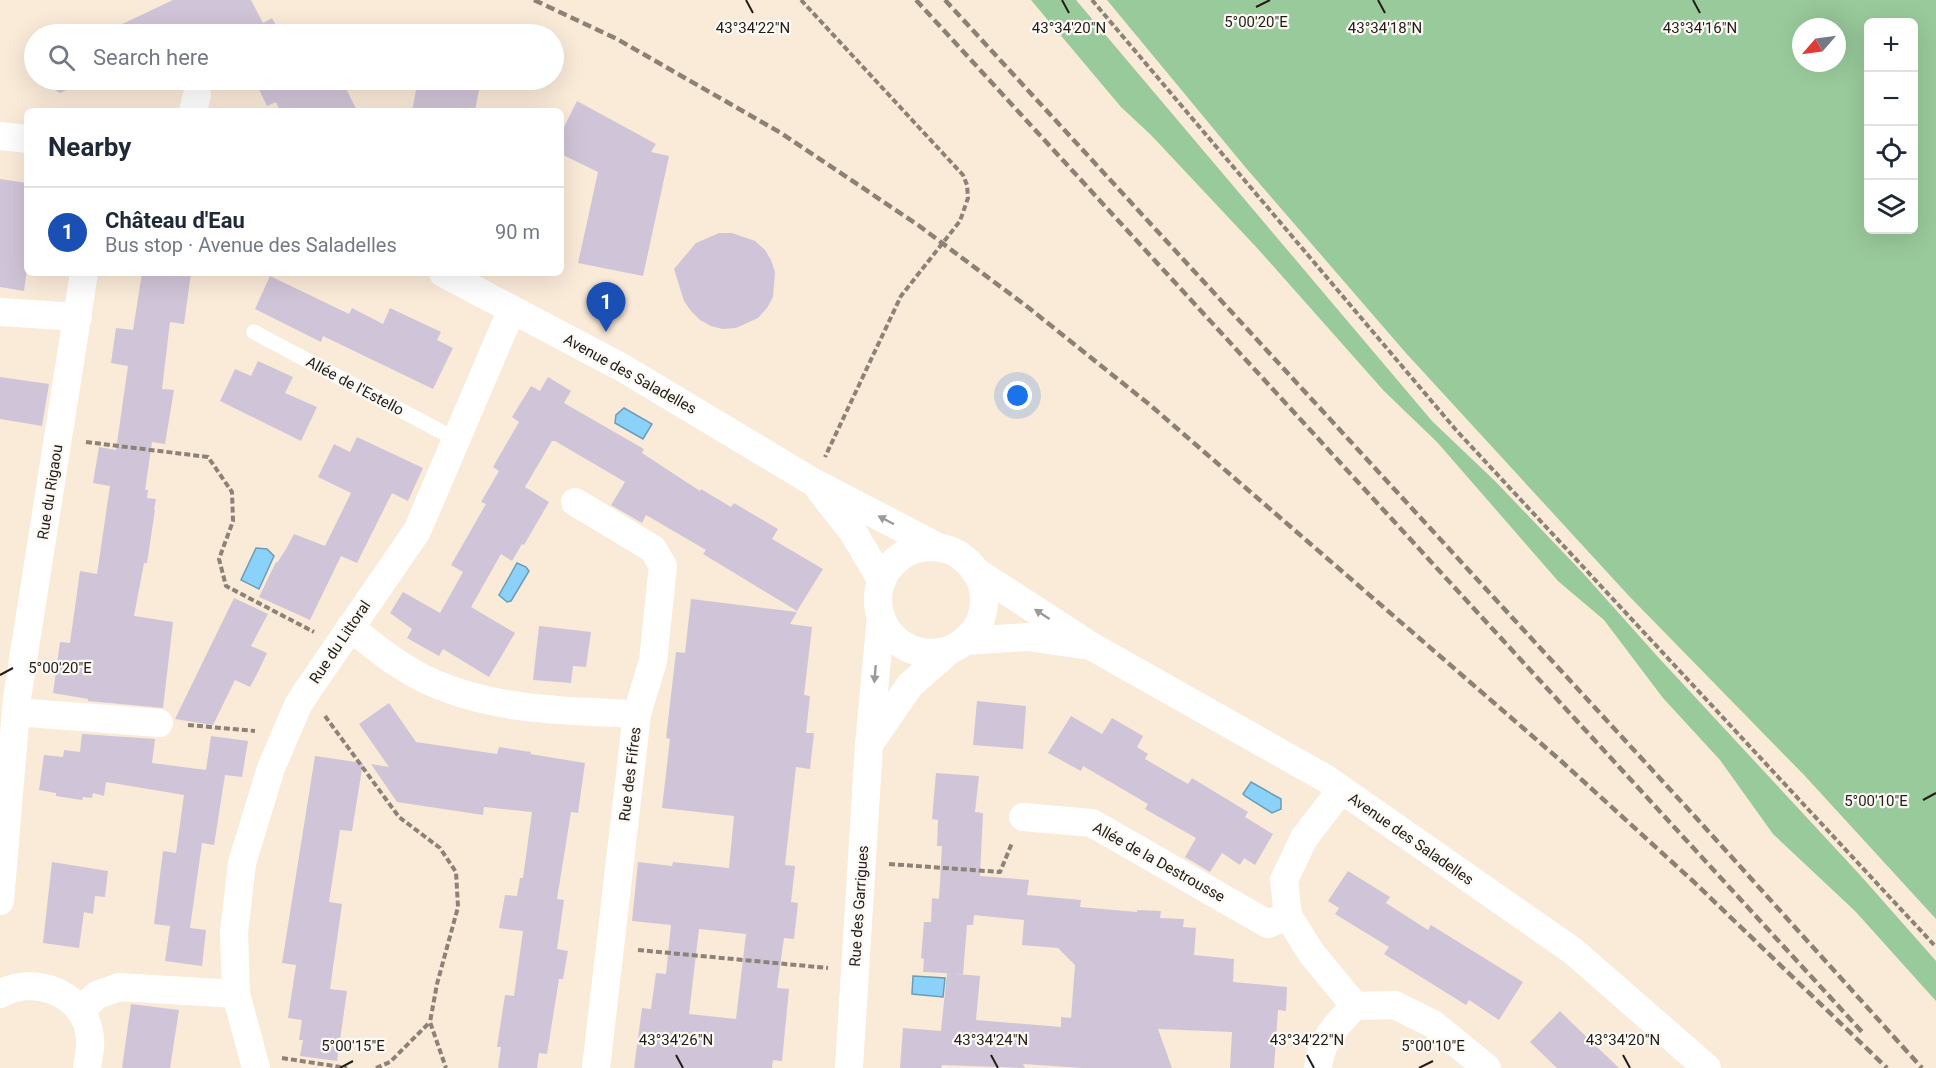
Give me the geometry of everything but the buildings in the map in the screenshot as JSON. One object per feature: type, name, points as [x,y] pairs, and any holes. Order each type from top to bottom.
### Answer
[{"type":"street","points":[[0,136],[24,139]]},
{"type":"street","name":"Rue du Rigaou","points":[[0,901],[11,702],[58,438],[84,276]]},
{"type":"street","name":"Avenue des Saladelles","points":[[449,276],[623,368],[813,482],[938,547]]},
{"type":"street","name":"Rue du Littoral","points":[[253,1060],[236,994],[234,932],[242,863],[271,768],[307,691],[417,531],[512,309]]},
{"type":"street","points":[[0,312],[78,317]]},
{"type":"street","name":"Avenue des Saladelles","points":[[813,482],[853,532],[882,581]]},
{"type":"street","points":[[575,502],[653,549],[663,566],[652,661],[637,714]]},
{"type":"street","points":[[869,745],[910,685],[958,645],[976,628],[983,612],[984,595],[979,578],[969,563],[955,553],[938,547],[921,548],[904,554],[891,566],[882,581],[878,598],[881,616],[888,631],[901,644],[916,651],[933,653],[958,645]]},
{"type":"street","name":"Avenue des Saladelles","points":[[974,570],[1091,646],[1325,778],[1573,951],[1707,1068]]},
{"type":"street","name":"Rue des Garrigues","points":[[849,1068],[869,745],[881,616]]},
{"type":"street","name":"Rue des Fifres","points":[[344,636],[385,655],[437,684],[488,702],[559,711],[637,714],[596,1068]]},
{"type":"street","name":"Avenue des Saladelles","points":[[958,645],[1027,637],[1091,646]]},
{"type":"street","points":[[11,702],[159,723]]},
{"type":"street","points":[[1341,790],[1304,838],[1284,880],[1288,916],[1312,954],[1355,1006]]},
{"type":"street","name":"Allée de la Destrousse","points":[[1023,817],[1092,823],[1268,924],[1288,916]]},
{"type":"street","points":[[0,994],[9,989],[29,985],[48,988],[66,997],[80,1011],[89,1029],[91,1049],[87,1068]]},
{"type":"street","points":[[80,1011],[97,995],[119,987],[236,994]]},
{"type":"street","points":[[1318,1068],[1319,1054],[1333,1029],[1355,1006],[1395,1005],[1433,1024],[1487,1068]]},
{"type":"lane","name":"Allée de l'Estello","points":[[254,332],[455,440]]},
{"type":"path","points":[[801,0],[963,175],[968,198],[960,221],[901,296],[813,482]]},
{"type":"path","points":[[1092,0],[1456,430],[1936,947]]},
{"type":"path","points":[[58,438],[208,458],[232,492],[233,521],[219,559],[226,586],[344,636]]},
{"type":"path","points":[[307,691],[399,817],[440,848],[456,872],[458,907],[437,984],[430,1022],[446,1068]]},
{"type":"path","points":[[159,723],[286,733]]},
{"type":"path","points":[[862,862],[1000,872],[1023,817]]},
{"type":"path","points":[[610,947],[855,971]]},
{"type":"path","points":[[376,1068],[390,1062],[430,1022]]},
{"type":"path","points":[[253,1060],[346,1068]]},
{"type":"green space","points":[[1031,0],[1076,0],[1432,421],[1495,481],[1582,572],[1936,961],[1936,1001],[1855,911],[1773,834],[1720,760],[1663,698],[1604,620],[1558,581],[1437,442],[1384,391],[1258,249],[1151,135],[1121,107]]},
{"type":"green space","points":[[1107,0],[1936,0],[1936,919],[1805,776],[1629,596],[1405,352],[1246,168]]},
{"type":"water","points":[[624,408],[652,424],[643,439],[615,423],[616,415]]},
{"type":"water","points":[[256,548],[267,549],[274,556],[259,589],[241,580]]},
{"type":"water","points":[[517,563],[529,571],[511,601],[507,602],[499,595]]},
{"type":"water","points":[[1251,782],[1281,799],[1281,809],[1272,813],[1245,796],[1243,794]]},
{"type":"water","points":[[913,976],[945,978],[943,997],[912,994]]},
{"type":"railway","points":[[534,0],[617,39],[781,133],[918,225],[1029,308],[1150,405],[1560,760],[1694,882],[1887,1068]]},
{"type":"railway","points":[[916,0],[1863,1033]]},
{"type":"railway","points":[[945,0],[1700,822],[1922,1068]]},
{"type":"place","name":"Château d'Eau","points":[[606,332]]}]
